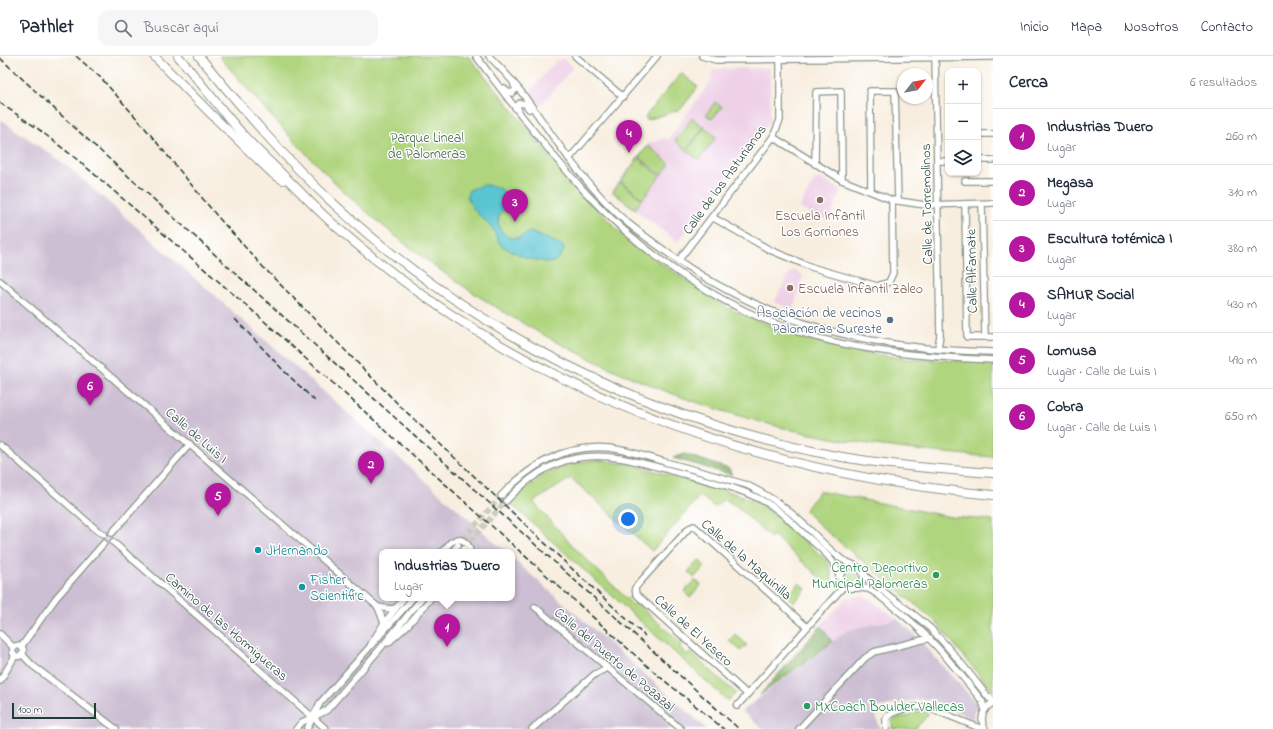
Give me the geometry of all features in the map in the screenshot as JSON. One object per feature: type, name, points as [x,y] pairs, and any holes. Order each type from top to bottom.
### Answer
[{"type":"highway","points":[[154,56],[273,174],[296,188]]},
{"type":"highway","points":[[178,56],[246,138],[330,221],[364,250],[435,304],[511,352],[591,393],[628,409],[679,428],[747,450],[865,478],[915,486],[993,495]]},
{"type":"highway","points":[[199,56],[260,128],[303,174],[365,232],[414,271],[451,297],[519,340],[598,380],[659,406],[700,421],[745,434],[794,447],[862,460],[914,467],[993,473]]},
{"type":"street","points":[[476,56],[546,148],[587,194],[623,229],[659,258],[685,277],[716,296],[790,329],[836,342],[880,351],[906,354],[943,358],[993,360]]},
{"type":"street","points":[[490,56],[510,78],[569,159],[591,186],[628,223],[678,261],[720,288],[793,320],[837,333],[915,348],[993,352]]},
{"type":"street","points":[[575,56],[623,97]]},
{"type":"street","points":[[569,159],[657,56]]},
{"type":"street","points":[[702,56],[716,60],[780,58],[993,57]]},
{"type":"street","name":"Calle de Torremolinos","points":[[936,57],[940,335],[938,348]]},
{"type":"street","name":"Calle de los Asturianos","points":[[678,261],[773,137],[780,120],[780,58]]},
{"type":"street","points":[[486,69],[510,93],[516,89],[510,78]]},
{"type":"street","points":[[815,164],[816,92],[841,91],[842,180]]},
{"type":"street","points":[[712,217],[770,250],[811,267],[877,286],[889,282],[893,273],[895,91],[870,91],[871,191]]},
{"type":"street","points":[[520,115],[517,106],[518,104],[523,103],[544,125]]},
{"type":"street","points":[[981,134],[993,134]]},
{"type":"street","points":[[773,137],[842,180],[895,200],[925,205],[993,203]]},
{"type":"street","points":[[981,160],[993,160]]},
{"type":"street","points":[[938,161],[945,161]]},
{"type":"street","points":[[966,181],[993,181]]},
{"type":"street","points":[[965,204],[967,337],[993,337]]},
{"type":"street","name":"Calle Alfarnate","points":[[982,204],[985,337]]},
{"type":"street","points":[[623,229],[673,264],[678,261]]},
{"type":"street","name":"Calle de Luis I","points":[[0,281],[378,607],[384,623]]},
{"type":"street","points":[[906,354],[921,352],[933,353],[938,348]]},
{"type":"street","points":[[112,534],[190,444]]},
{"type":"street","points":[[0,445],[98,531],[104,534],[107,532],[112,534]]},
{"type":"street","points":[[984,729],[982,720],[985,710],[993,702],[930,629],[912,612],[871,582],[860,569],[840,558],[786,509],[763,493],[747,485],[627,451],[596,448],[576,450],[557,456],[534,467],[524,474],[504,498],[542,470],[560,462],[592,456],[622,458],[731,488],[758,498],[784,516],[826,554],[833,563],[844,586],[848,588],[864,588],[873,592],[911,621],[930,638],[982,701],[985,710]]},
{"type":"street","name":"Calle de la Maquinilla","points":[[641,581],[688,528],[694,526],[807,627]]},
{"type":"street","points":[[104,534],[102,539],[104,542]]},
{"type":"street","points":[[104,542],[108,544],[112,542],[114,538],[112,534]]},
{"type":"street","points":[[445,549],[451,542],[458,539],[466,542],[470,549]]},
{"type":"street","points":[[21,647],[56,598],[104,542]]},
{"type":"street","name":"Camino de las Hormigueras","points":[[112,542],[326,729]]},
{"type":"street","points":[[455,549],[458,545]]},
{"type":"street","points":[[840,578],[841,571],[846,566],[853,565]]},
{"type":"street","points":[[855,588],[862,583],[862,572]]},
{"type":"street","name":"Calle de El Yesero","points":[[641,581],[635,588],[636,594],[747,694]]},
{"type":"street","points":[[737,706],[844,586]]},
{"type":"street","points":[[371,644],[384,623],[402,601]]},
{"type":"street","points":[[307,729],[320,703],[410,601]]},
{"type":"street","points":[[296,729],[302,722],[326,710],[420,601]]},
{"type":"street","points":[[379,650],[408,625],[428,601]]},
{"type":"street","points":[[378,607],[386,609],[396,608]]},
{"type":"street","name":"Calle del Puerto de Pozazal","points":[[535,607],[680,729]]},
{"type":"street","points":[[0,634],[14,648],[13,652],[15,656],[0,681]]},
{"type":"street","points":[[799,729],[865,658],[874,652],[930,638]]},
{"type":"street","points":[[14,648],[17,646],[21,647]]},
{"type":"street","points":[[21,647],[23,650],[22,654],[32,665],[116,729]]},
{"type":"street","points":[[15,656],[22,654]]},
{"type":"street","points":[[532,729],[594,674],[607,668]]},
{"type":"street","points":[[886,729],[886,718],[891,713],[921,706],[930,708],[984,729]]},
{"type":"shaded area","points":[[562,58],[573,67],[540,106],[531,95],[533,92],[531,90],[557,60],[559,61]]},
{"type":"shaded area","points":[[770,68],[770,121],[678,242],[611,192],[648,144],[665,138],[668,140],[711,81],[713,69]]},
{"type":"shaded area","points":[[0,119],[66,165],[503,549],[379,549],[379,601],[515,601],[515,561],[707,729],[0,729]]},
{"type":"shaded area","name":"Escuela Infantil Los Gorriones","points":[[819,178],[839,189],[840,192],[829,221],[799,208],[815,179],[817,180]]},
{"type":"shaded area","name":"Escuela Infantil Zaleo","points":[[793,270],[803,275],[793,310],[774,302],[790,272],[792,273]]},
{"type":"shaded area","points":[[861,596],[868,598],[897,619],[848,630],[832,642],[821,626],[846,598]]},
{"type":"shaded area","points":[[897,619],[914,634],[978,705],[974,711],[973,719],[931,700],[922,699],[874,708],[880,729],[762,729],[742,711],[848,630]]},
{"type":"green space","name":"Parque Lineal de Palomeras","points":[[219,56],[468,56],[568,180],[621,233],[656,260],[727,308],[784,331],[856,351],[907,359],[993,362],[993,457],[935,452],[847,441],[761,422],[704,405],[648,384],[594,360],[541,333],[489,303],[440,270],[393,234],[348,195],[314,162]]},
{"type":"green space","points":[[681,73],[698,87],[681,109],[647,120],[645,117]]},
{"type":"green space","points":[[715,102],[722,107],[712,119],[706,115]]},
{"type":"green space","points":[[692,118],[704,127],[686,150],[675,141]]},
{"type":"green space","points":[[705,127],[716,137],[699,160],[687,151]]},
{"type":"green space","points":[[648,146],[670,164],[661,175],[639,157]]},
{"type":"green space","points":[[638,158],[660,176],[643,199],[621,181]]},
{"type":"green space","points":[[620,182],[642,199],[635,209],[613,192]]},
{"type":"green space","points":[[685,454],[729,469],[732,475],[673,458]]},
{"type":"green space","points":[[599,460],[630,464],[740,495],[758,503],[774,514],[828,562],[832,579],[832,585],[830,587],[773,535],[771,538],[735,505],[724,499],[715,507],[700,496],[652,551],[571,478],[533,502],[574,547],[633,605],[636,603],[681,643],[680,648],[687,654],[691,653],[736,693],[728,701],[510,503],[530,485],[550,472],[561,467],[585,461]]},
{"type":"green space","name":"Centro Deportivo Municipal Palomeras","points":[[819,491],[951,517],[993,520],[993,692],[935,621],[825,530],[805,511]]},
{"type":"green space","points":[[699,560],[705,566],[694,578],[688,572]]},
{"type":"green space","points":[[849,569],[855,569],[859,573],[859,579],[855,583],[849,583],[845,579],[845,573]]},
{"type":"green space","points":[[695,580],[701,585],[690,598],[684,592]]},
{"type":"green space","points":[[799,583],[806,589],[794,602],[788,596]]},
{"type":"green space","points":[[821,626],[832,642],[760,695]]},
{"type":"green space","points":[[735,634],[747,645],[741,651],[729,640]]},
{"type":"green space","points":[[923,711],[929,714],[915,729],[892,729],[892,721],[894,719],[907,716],[907,718],[911,714]]},
{"type":"water","points":[[482,185],[493,186],[501,189],[513,204],[500,214],[498,222],[503,233],[509,237],[516,238],[531,232],[560,244],[564,247],[564,250],[557,260],[551,263],[526,258],[500,244],[493,229],[473,209],[467,196],[469,190]]},
{"type":"tunnel","points":[[458,545],[501,496]]},
{"type":"tunnel","points":[[465,547],[506,501]]},
{"type":"railway","points":[[76,56],[101,78],[140,122],[217,216],[264,268],[401,407],[645,636]]},
{"type":"railway","points":[[0,58],[75,128],[739,729]]},
{"type":"railway","points":[[0,103],[37,128],[79,161],[254,312],[655,673],[724,729]]},
{"type":"railway","points":[[235,319],[284,371],[315,401]]},
{"type":"place","name":"SAMUR Social","points":[[629,153]]},
{"type":"place","name":"Escuela Infantil Los Gorriones","points":[[820,200]]},
{"type":"place","name":"Escultura totémica I","points":[[515,222]]},
{"type":"place","name":"Escuela Infantil Zaleo","points":[[790,288]]},
{"type":"place","name":"Asociación de vecinos Palomeras Sureste","points":[[890,320]]},
{"type":"place","name":"Cobra","points":[[90,406]]},
{"type":"place","name":"Megasa","points":[[371,484]]},
{"type":"place","name":"Lomusa","points":[[218,516]]},
{"type":"place","name":"JHernando","points":[[258,550]]},
{"type":"place","name":"Centro Deportivo Municipal Palomeras","points":[[936,575]]},
{"type":"place","name":"Fisher Scientific","points":[[302,587]]},
{"type":"place","name":"Industrias Duero","points":[[447,647]]},
{"type":"place","name":"MXCoach Boulder Vallecas","points":[[807,706]]}]
